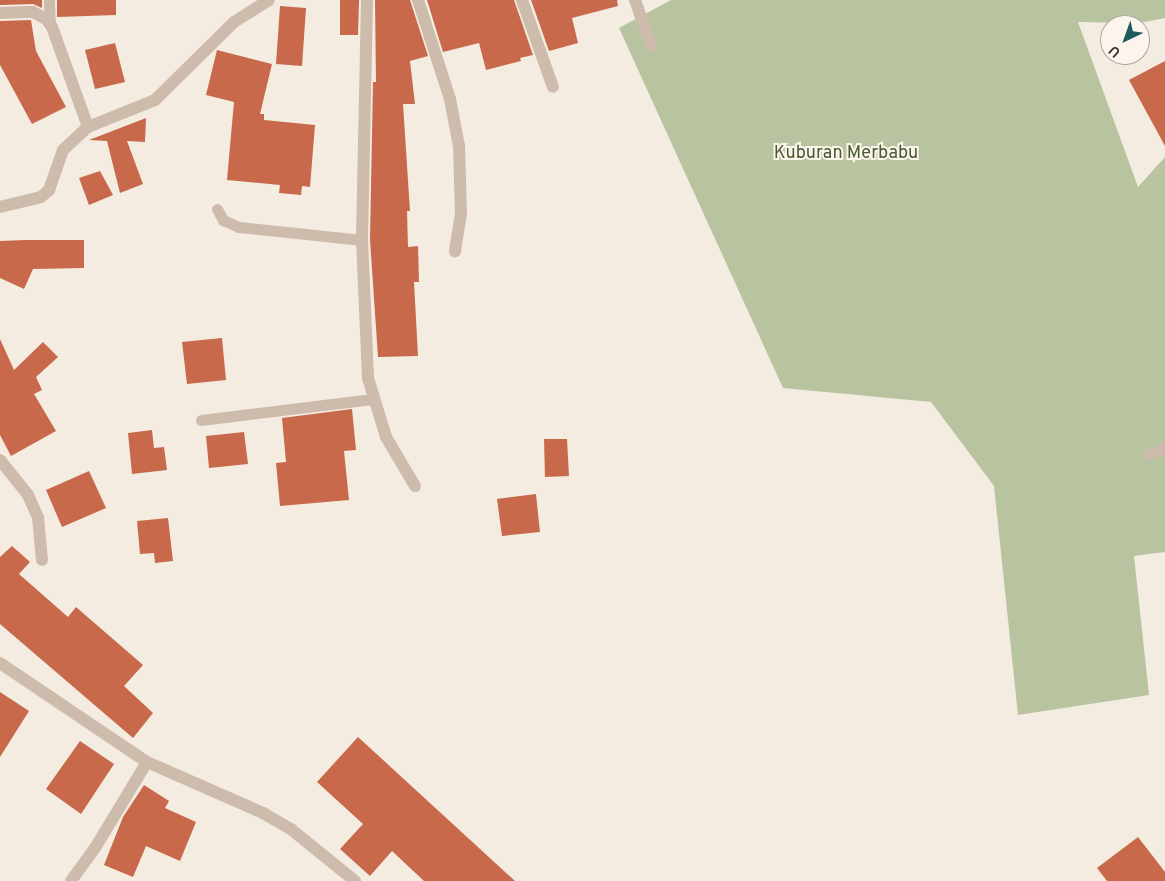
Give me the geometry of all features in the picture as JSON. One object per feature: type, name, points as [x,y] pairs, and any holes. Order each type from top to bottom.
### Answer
[{"type":"street","points":[[0,207],[41,197],[49,190],[63,150],[88,127],[156,100],[234,22],[269,0]]},
{"type":"street","points":[[367,0],[362,240],[368,378],[386,437],[415,486]]},
{"type":"street","points":[[418,0],[450,99],[459,146],[461,213],[455,252]]},
{"type":"street","points":[[522,0],[553,87]]},
{"type":"street","points":[[635,0],[651,46]]},
{"type":"street","points":[[0,13],[33,12],[50,24],[88,127]]},
{"type":"street","points":[[0,460],[28,494],[38,517],[42,560]]},
{"type":"street","points":[[0,663],[147,762],[262,813],[292,830],[355,881]]},
{"type":"street","points":[[71,881],[96,848],[147,762]]},
{"type":"lane","points":[[50,0],[50,24]]},
{"type":"lane","points":[[217,209],[223,220],[239,227],[362,240]]},
{"type":"lane","points":[[201,420],[373,399]]},
{"type":"lane","points":[[1148,455],[1165,447]]},
{"type":"green space","name":"Kuburan Merbabu","points":[[671,0],[1165,0],[1165,18],[1150,21],[1150,15],[1100,15],[1100,22],[1078,22],[1138,187],[1165,157],[1165,552],[1134,556],[1149,695],[1018,715],[994,486],[931,402],[783,388],[619,28]]},
{"type":"building","points":[[0,0],[42,0],[42,8],[33,4],[0,5]]},
{"type":"building","points":[[57,0],[116,0],[116,15],[57,17]]},
{"type":"building","points":[[340,0],[359,0],[358,35],[340,35]]},
{"type":"building","points":[[375,0],[410,0],[428,56],[410,61],[415,104],[403,104],[410,211],[407,211],[408,247],[418,246],[419,282],[414,282],[418,356],[378,357],[370,240],[373,82],[376,82]]},
{"type":"building","points":[[427,0],[514,0],[533,55],[520,58],[521,61],[486,70],[479,43],[443,52]]},
{"type":"building","points":[[531,0],[617,0],[618,6],[572,18],[578,43],[549,51]]},
{"type":"building","points":[[280,6],[306,8],[302,66],[276,64]]},
{"type":"building","points":[[31,20],[36,51],[66,107],[32,124],[0,65],[0,21]]},
{"type":"building","points":[[115,43],[125,82],[95,89],[85,50]]},
{"type":"building","points":[[217,50],[272,64],[260,114],[264,114],[264,120],[315,125],[310,187],[302,186],[301,195],[279,193],[280,185],[227,180],[234,102],[206,95]]},
{"type":"building","points":[[1165,61],[1165,146],[1129,80]]},
{"type":"building","points":[[146,118],[145,142],[127,141],[143,184],[120,193],[107,141],[89,140]]},
{"type":"building","points":[[100,171],[113,195],[89,205],[79,178]]},
{"type":"building","points":[[84,240],[84,268],[33,269],[24,289],[0,278],[0,241]]},
{"type":"building","points":[[222,338],[226,380],[187,384],[182,342]]},
{"type":"building","points":[[0,339],[14,370],[43,342],[58,357],[36,377],[42,390],[34,394],[56,431],[11,456],[0,435]]},
{"type":"building","points":[[352,409],[356,450],[344,451],[349,500],[280,506],[276,463],[286,462],[282,418]]},
{"type":"building","points":[[152,430],[154,448],[164,447],[167,470],[132,474],[128,433]]},
{"type":"building","points":[[244,432],[248,464],[209,468],[206,436]]},
{"type":"building","points":[[544,439],[567,439],[569,476],[545,477]]},
{"type":"building","points":[[89,471],[106,508],[62,527],[46,490]]},
{"type":"building","points":[[536,494],[540,532],[502,536],[497,499]]},
{"type":"building","points":[[168,518],[173,561],[155,563],[154,553],[140,554],[137,521]]},
{"type":"building","points":[[12,546],[30,562],[19,574],[68,617],[76,607],[143,665],[124,686],[153,713],[133,738],[0,624],[0,557]]},
{"type":"building","points":[[0,692],[29,711],[0,757]]},
{"type":"building","points":[[358,737],[515,881],[424,881],[392,851],[370,876],[340,849],[363,824],[317,782]]},
{"type":"building","points":[[80,741],[114,764],[81,814],[46,789]]},
{"type":"building","points":[[144,785],[169,801],[165,808],[196,822],[180,861],[146,846],[133,877],[104,865],[123,817]]},
{"type":"building","points":[[1138,837],[1165,872],[1165,881],[1107,881],[1097,868]]}]
